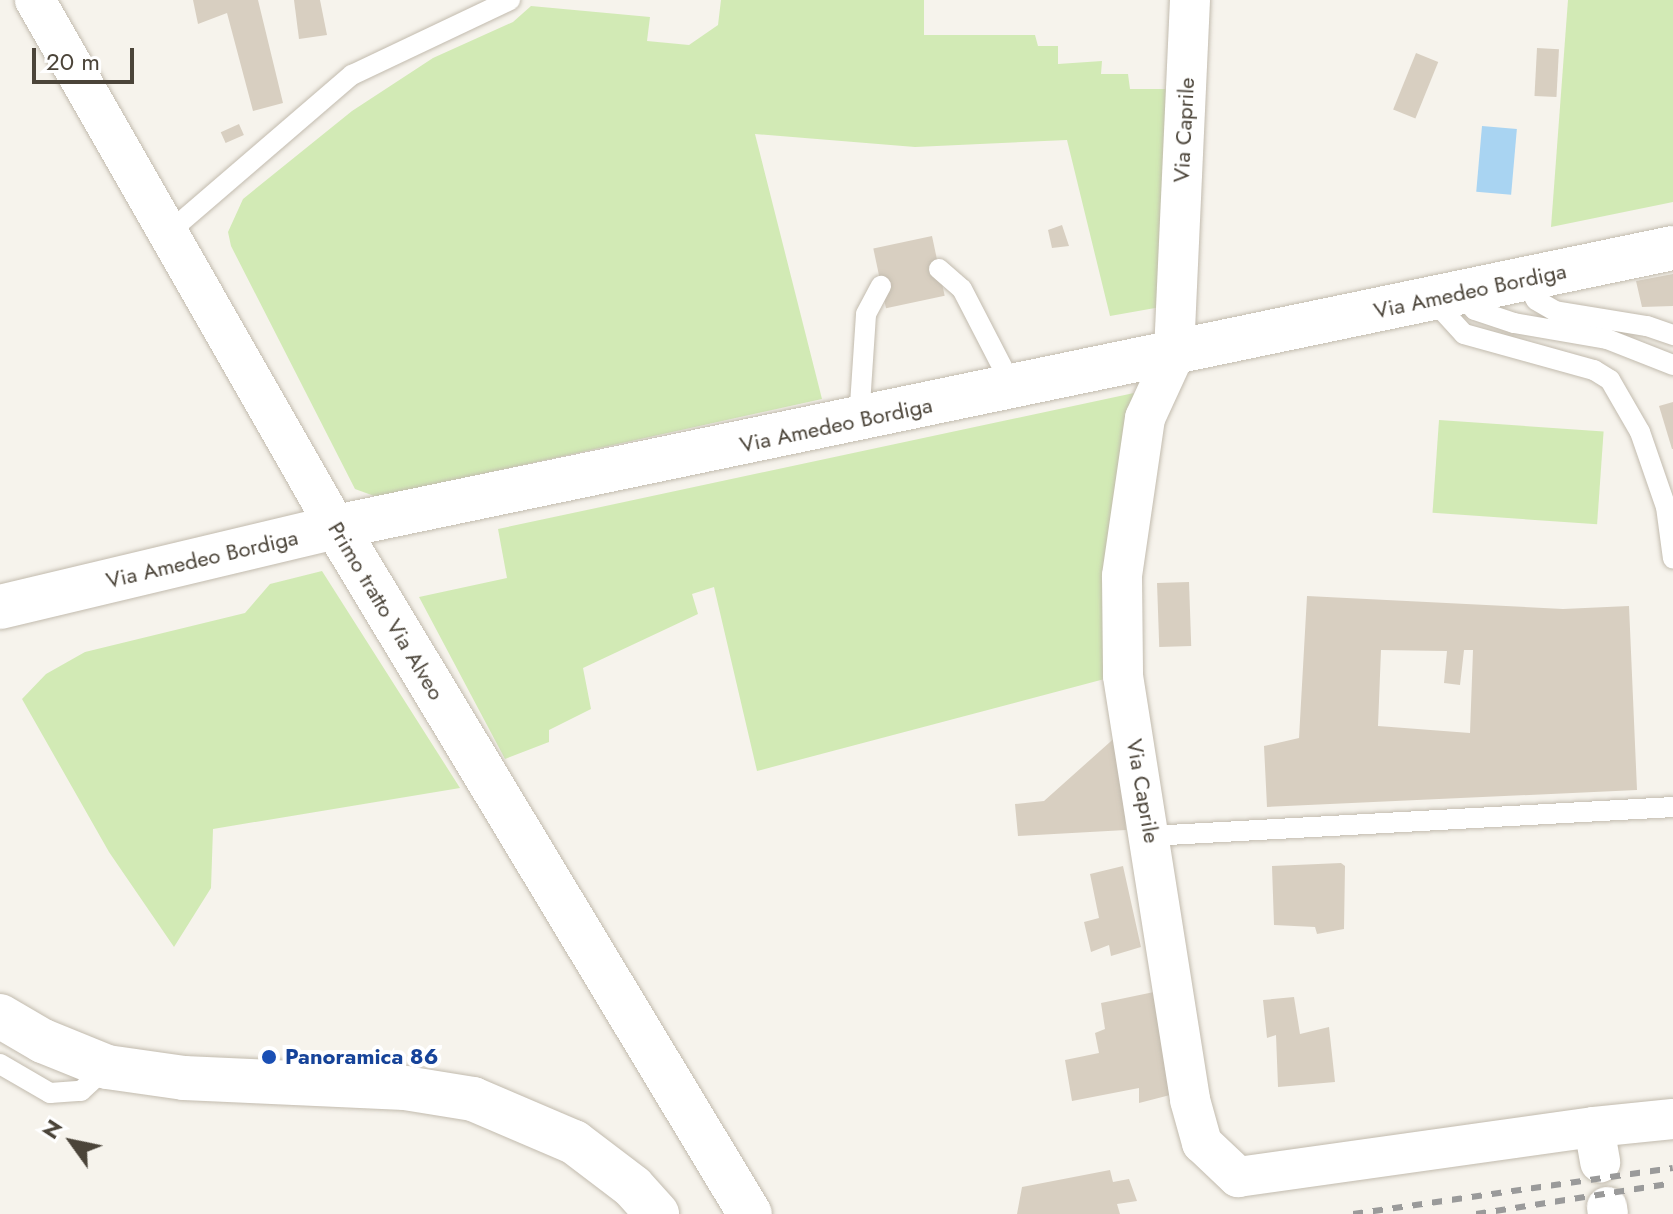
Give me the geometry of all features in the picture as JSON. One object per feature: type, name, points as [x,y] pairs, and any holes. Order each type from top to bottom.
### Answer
[{"type":"street","name":"Primo tratto Via Alveo","points":[[35,0],[336,527],[750,1214]]},
{"type":"street","name":"Via Caprile","points":[[1190,0],[1174,355],[1145,418],[1122,576],[1123,676],[1190,1100],[1202,1143],[1238,1177],[1597,1144],[1673,1119]]},
{"type":"street","name":"Via Amedeo Bordiga","points":[[0,607],[336,527],[1174,355],[1673,248]]},
{"type":"street","points":[[0,1016],[43,1041],[107,1067],[184,1078],[405,1088],[473,1099],[574,1142],[607,1164],[656,1212]]},
{"type":"lane","points":[[168,233],[352,75],[510,0]]},
{"type":"lane","points":[[939,269],[962,289],[1013,388]]},
{"type":"lane","points":[[1524,279],[1536,300],[1555,311],[1647,326],[1673,335]]},
{"type":"lane","points":[[859,420],[866,314],[881,286]]},
{"type":"lane","points":[[1446,296],[1514,323],[1607,339],[1673,365]]},
{"type":"lane","points":[[1446,296],[1450,325],[1464,334],[1594,370],[1610,380],[1640,432],[1666,507],[1673,559]]},
{"type":"lane","points":[[1647,326],[1673,320]]},
{"type":"lane","points":[[1150,836],[1673,807]]},
{"type":"lane","points":[[0,1064],[50,1093],[81,1091],[107,1067]]},
{"type":"green space","points":[[721,0],[924,0],[924,35],[1035,35],[1038,46],[1058,46],[1058,64],[1102,61],[1101,74],[1128,74],[1130,89],[1173,89],[1172,305],[1110,316],[1067,140],[915,147],[755,134],[822,399],[377,497],[355,489],[231,246],[228,232],[243,199],[352,111],[433,58],[513,22],[531,6],[650,17],[647,41],[689,45],[718,25]]},
{"type":"green space","points":[[1568,0],[1673,0],[1673,202],[1551,227]]},
{"type":"green space","points":[[1134,393],[1115,505],[1112,677],[757,771],[714,587],[692,594],[698,614],[583,668],[591,709],[549,730],[549,742],[505,759],[419,597],[507,578],[498,529]]},
{"type":"green space","points":[[1439,420],[1604,432],[1597,524],[1433,513]]},
{"type":"green space","points":[[322,571],[460,788],[213,829],[211,888],[174,947],[109,852],[22,699],[46,674],[85,652],[245,613],[270,584]]},
{"type":"water","points":[[1482,126],[1517,129],[1511,195],[1476,192]]},
{"type":"building","points":[[193,0],[258,0],[283,103],[253,111],[227,13],[198,24]]},
{"type":"building","points":[[294,0],[320,0],[327,35],[299,39]]},
{"type":"building","points":[[1537,48],[1559,49],[1556,97],[1534,96]]},
{"type":"building","points":[[1416,53],[1438,62],[1415,119],[1393,110]]},
{"type":"building","points":[[239,124],[244,135],[226,143],[221,132]]},
{"type":"building","points":[[1062,225],[1069,246],[1052,248],[1048,230]]},
{"type":"building","points":[[932,236],[945,296],[886,308],[873,248]]},
{"type":"building","points":[[1673,274],[1673,306],[1642,307],[1636,281]]},
{"type":"building","points":[[1673,402],[1673,449],[1672,449],[1659,406]]},
{"type":"building","points":[[1189,582],[1191,646],[1159,647],[1157,583]]},
{"type":"building","points":[[1307,596],[1563,609],[1629,606],[1637,790],[1267,807],[1264,746],[1299,738]],"holes":[[[1381,650],[1447,651],[1444,683],[1460,685],[1464,650],[1473,650],[1470,733],[1378,726]]]},
{"type":"building","points":[[1119,734],[1126,830],[1018,836],[1015,804],[1044,801]]},
{"type":"building","points":[[1341,863],[1345,866],[1344,929],[1317,934],[1315,927],[1274,925],[1272,866]]},
{"type":"building","points":[[1123,866],[1141,947],[1111,956],[1109,945],[1091,952],[1084,922],[1099,918],[1090,874]]},
{"type":"building","points":[[1154,992],[1174,1094],[1139,1103],[1139,1088],[1072,1101],[1065,1060],[1099,1053],[1095,1033],[1105,1029],[1101,1003]]},
{"type":"building","points":[[1294,997],[1300,1034],[1329,1027],[1335,1082],[1278,1087],[1276,1035],[1267,1038],[1263,1000]]},
{"type":"building","points":[[1110,1170],[1113,1182],[1129,1179],[1137,1201],[1117,1204],[1120,1214],[1017,1214],[1022,1187]]},
{"type":"railway","points":[[1353,1214],[1673,1168]]},
{"type":"railway","points":[[1476,1214],[1673,1183]]},
{"type":"place","name":"Panoramica 86","points":[[269,1057]]}]
